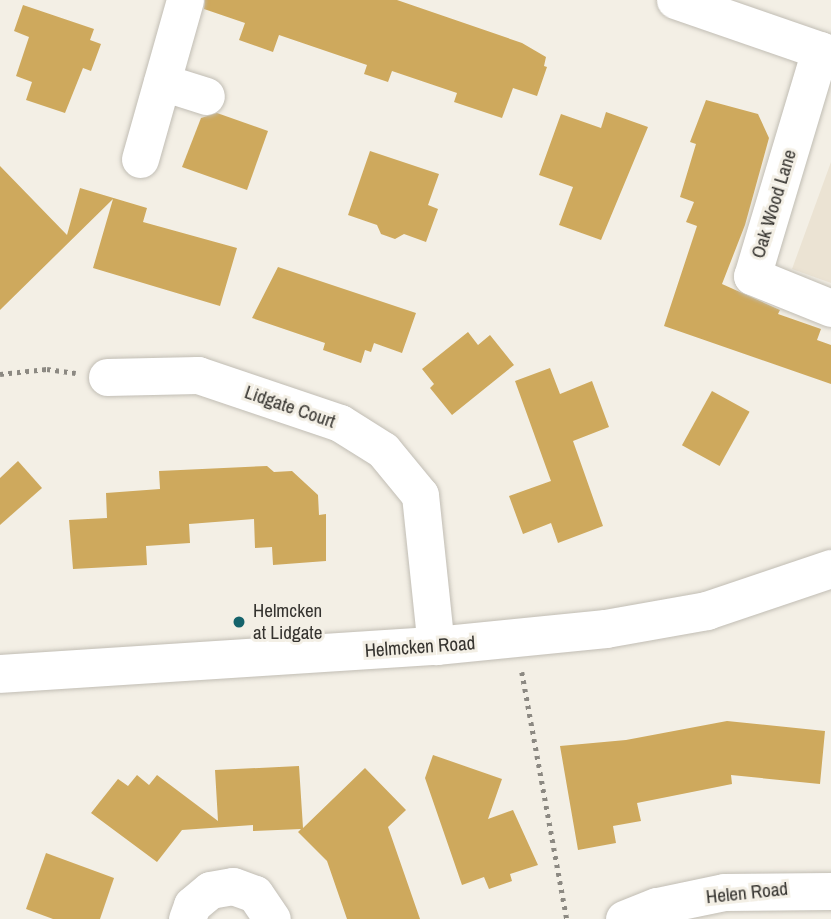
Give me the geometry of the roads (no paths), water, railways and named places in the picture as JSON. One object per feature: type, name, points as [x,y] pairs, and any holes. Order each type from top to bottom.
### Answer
[{"type":"main road","name":"Helmcken Road","points":[[0,674],[516,640],[707,611],[831,569]]},
{"type":"street","points":[[140,159],[185,0]]},
{"type":"street","points":[[675,0],[825,52]]},
{"type":"street","name":"Oak Wood Lane","points":[[825,52],[752,276],[831,308]]},
{"type":"street","points":[[162,82],[206,96]]},
{"type":"street","name":"Lidgate Court","points":[[107,377],[198,376],[340,423],[383,450],[420,495],[436,646]]},
{"type":"street","points":[[187,919],[192,905],[210,890],[233,886],[256,894],[272,919]]},
{"type":"street","name":"Helen Road","points":[[624,919],[657,906],[724,892],[831,891]]},
{"type":"place","name":"Helmcken at Lidgate","points":[[239,622]]}]
